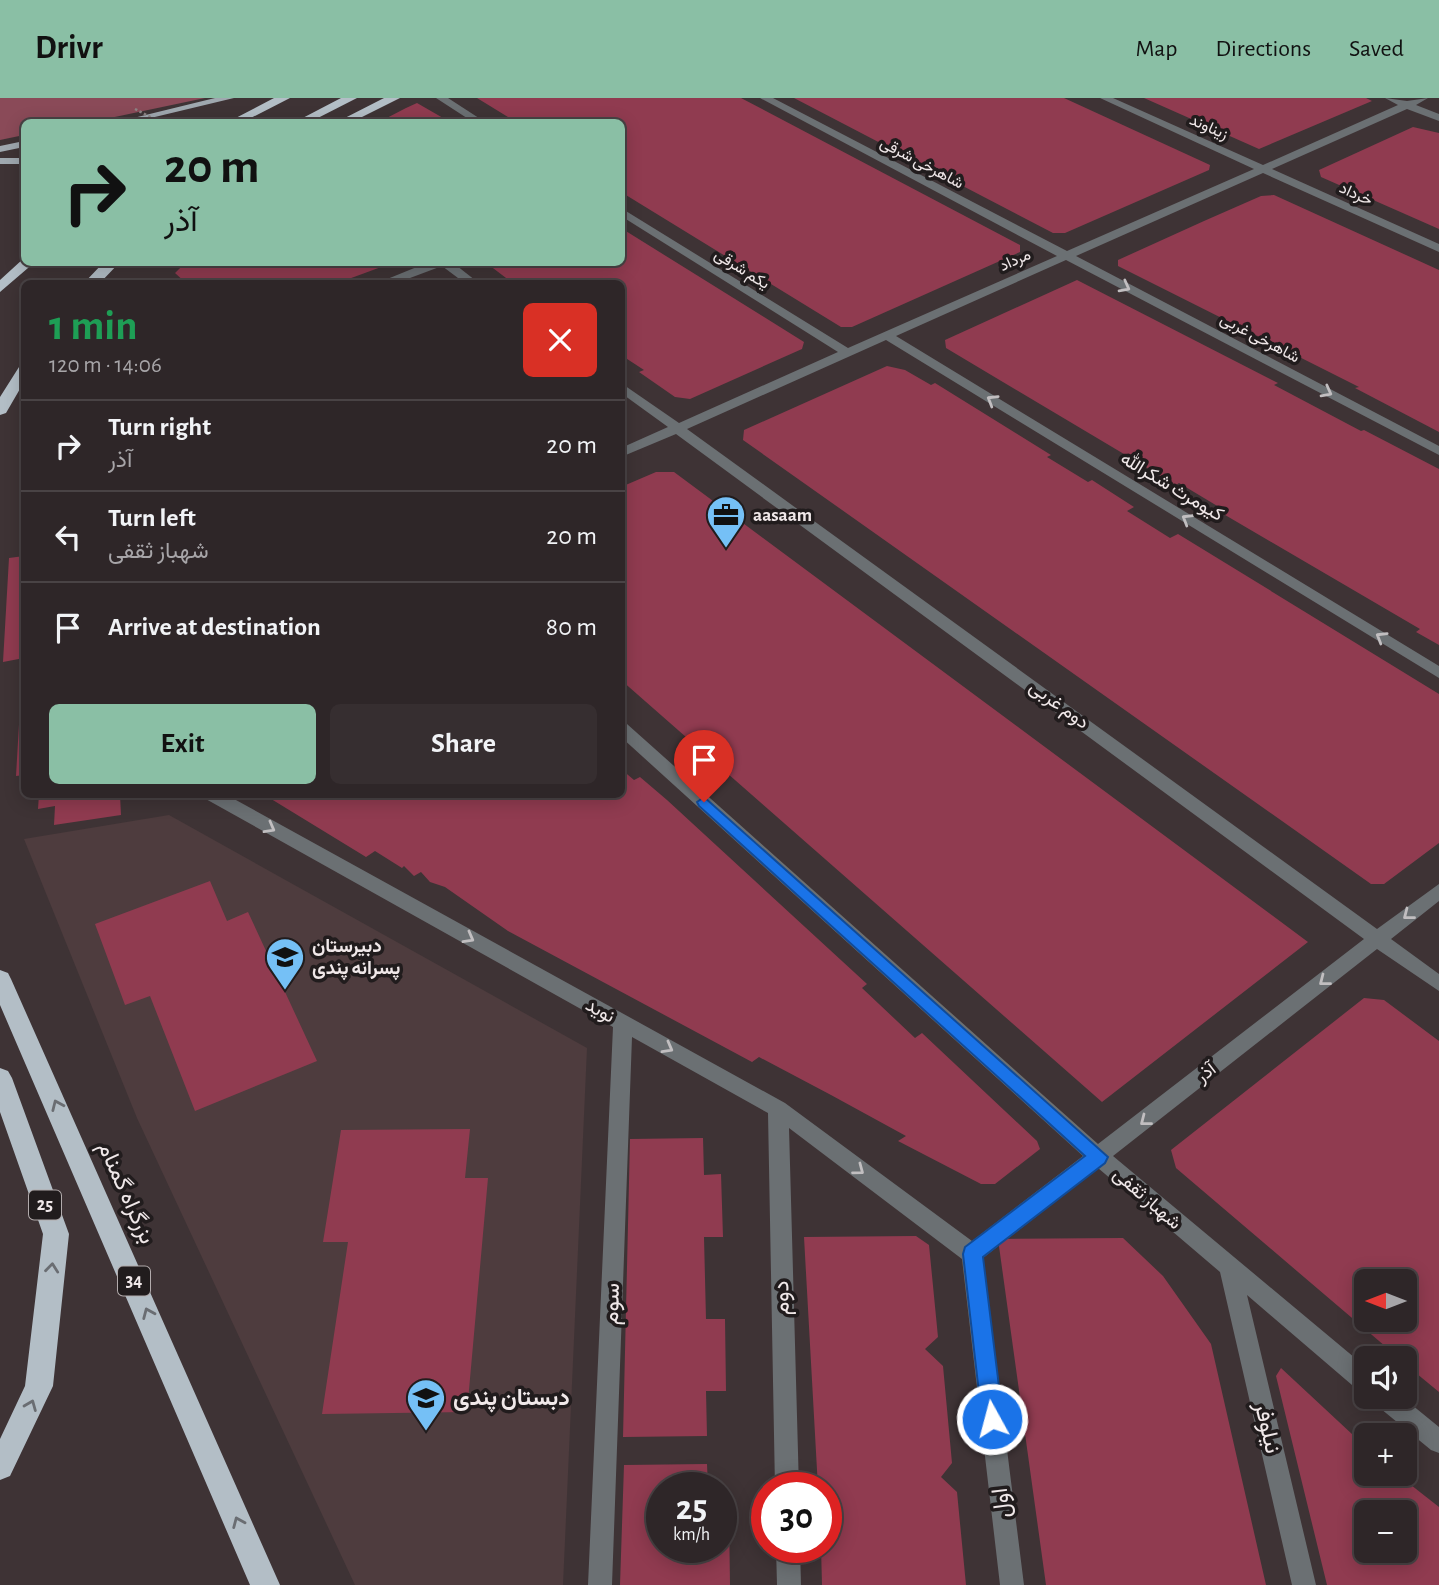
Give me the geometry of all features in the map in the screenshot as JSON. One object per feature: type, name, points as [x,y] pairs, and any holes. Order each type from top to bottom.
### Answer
[{"type":"highway","points":[[240,119],[284,98]]},
{"type":"highway","points":[[307,119],[351,98]]},
{"type":"highway","points":[[349,119],[394,98]]},
{"type":"highway","points":[[0,288],[23,266]]},
{"type":"highway","points":[[94,280],[109,266]]},
{"type":"highway","points":[[0,410],[21,375]]},
{"type":"highway","name":"بزرگراه گمنام","points":[[0,979],[265,1585]]},
{"type":"highway","name":"25","points":[[0,1078],[56,1234],[39,1386],[18,1434],[0,1466]]},
{"type":"main road","points":[[135,119],[229,98]]},
{"type":"main road","points":[[0,149],[21,145]]},
{"type":"main road","points":[[0,161],[21,161]]},
{"type":"street","points":[[441,98],[475,119]]},
{"type":"street","name":"شاهرخی شرقی","points":[[765,98],[1065,255]]},
{"type":"street","name":"زیناوند","points":[[1105,98],[1261,168]]},
{"type":"street","points":[[1390,98],[1439,118]]},
{"type":"street","name":"مرداد","points":[[625,451],[1423,98]]},
{"type":"street","name":"خرداد","points":[[1261,168],[1439,248]]},
{"type":"street","name":"یکم شرقی","points":[[625,214],[846,352]]},
{"type":"street","name":"شاهرخی غربی","points":[[1065,255],[1439,451]]},
{"type":"street","points":[[392,280],[432,266]]},
{"type":"street","points":[[449,266],[468,280]]},
{"type":"street","name":"کیومرث شکرالله","points":[[886,335],[1439,673]]},
{"type":"street","name":"دوم غربی","points":[[625,390],[1439,984]]},
{"type":"street","name":"شهباز ثقفی","points":[[625,731],[1099,1157],[1354,1372]]},
{"type":"street","name":"نوید","points":[[217,798],[778,1109],[972,1254]]},
{"type":"street","name":"آذر","points":[[972,1254],[1439,891]]},
{"type":"street","name":"سوم","points":[[600,1585],[624,1024]]},
{"type":"street","name":"دوم","points":[[778,1109],[787,1472]]},
{"type":"street","name":"اول","points":[[972,1254],[1012,1585]]},
{"type":"street","name":"نیلوفر","points":[[1230,1270],[1304,1585]]},
{"type":"street","points":[[1399,1409],[1439,1442]]},
{"type":"street","points":[[788,1563],[789,1585]]},
{"type":"path","points":[[135,109],[154,119]]},
{"type":"shaded area","points":[[0,98],[205,98],[105,119],[21,119],[21,136],[0,140]]},
{"type":"shaded area","points":[[169,815],[587,1048],[563,1585],[355,1585],[137,1118],[24,839]]},
{"type":"building","points":[[477,98],[741,98],[1020,245],[1020,252],[852,327],[841,327],[625,194],[625,119],[511,119]]},
{"type":"building","points":[[794,98],[1064,98],[1210,165],[1209,170],[1065,233],[1053,233]]},
{"type":"building","points":[[1144,98],[1366,98],[1372,101],[1259,149]]},
{"type":"building","points":[[417,103],[445,119],[385,119]]},
{"type":"building","points":[[1413,127],[1439,133],[1439,229],[1321,177],[1319,170]]},
{"type":"building","points":[[1274,195],[1439,270],[1439,432],[1355,388],[1359,387],[1118,266],[1118,260],[1261,196]]},
{"type":"building","points":[[625,230],[804,342],[802,349],[690,399],[675,397],[639,372],[644,370],[625,358],[625,280],[509,280],[490,266],[625,266]]},
{"type":"building","points":[[182,266],[384,266],[346,280],[183,280],[175,273]]},
{"type":"building","points":[[1077,280],[1278,383],[1274,385],[1361,431],[1364,430],[1439,469],[1439,645],[1416,632],[1420,629],[1220,512],[1224,510],[1179,483],[1176,485],[946,348],[945,340]]},
{"type":"building","points":[[887,366],[905,370],[931,385],[935,383],[1051,455],[1047,457],[1088,482],[1092,480],[1134,507],[1127,511],[1170,538],[1178,534],[1439,694],[1439,843],[1384,884],[1371,884],[743,440],[744,430]]},
{"type":"building","points":[[656,472],[674,472],[1308,942],[1102,1102],[625,684],[625,485]]},
{"type":"building","points":[[21,556],[21,659],[3,662],[9,558]]},
{"type":"building","points":[[21,690],[21,775],[16,776]]},
{"type":"building","points":[[625,772],[634,780],[640,777],[867,984],[862,988],[915,1038],[922,1033],[1037,1141],[1040,1149],[995,1184],[981,1184],[898,1141],[906,1136],[831,1095],[759,1057],[752,1062],[508,931],[445,887],[430,882],[421,872],[414,876],[404,866],[402,868],[375,851],[366,857],[270,798],[625,798]]},
{"type":"building","points":[[39,798],[120,798],[121,815],[54,825],[55,806],[38,809]]},
{"type":"building","points":[[210,881],[227,921],[248,912],[317,1061],[195,1111],[150,996],[125,1005],[95,924]]},
{"type":"building","points":[[1364,998],[1384,1000],[1439,1041],[1439,1392],[1417,1374],[1417,1346],[1385,1346],[1368,1332],[1418,1332],[1418,1269],[1354,1269],[1354,1320],[1176,1168],[1171,1150]]},
{"type":"building","points":[[470,1129],[465,1178],[488,1178],[467,1412],[322,1414],[348,1242],[323,1242],[341,1130]]},
{"type":"building","points":[[703,1138],[704,1175],[721,1174],[723,1237],[704,1237],[706,1319],[725,1319],[726,1391],[706,1391],[707,1436],[623,1437],[630,1139]]},
{"type":"building","points":[[916,1236],[929,1245],[938,1337],[925,1349],[943,1366],[952,1463],[941,1477],[957,1492],[966,1585],[822,1585],[821,1563],[842,1563],[842,1472],[817,1472],[804,1237]]},
{"type":"building","points":[[1123,1238],[1163,1276],[1211,1344],[1266,1585],[1046,1585],[998,1239]]},
{"type":"building","points":[[1281,1368],[1354,1436],[1354,1486],[1412,1486],[1439,1507],[1439,1585],[1327,1585],[1276,1376]]},
{"type":"building","points":[[707,1464],[707,1472],[646,1472],[646,1563],[730,1563],[730,1585],[620,1585],[624,1465]]},
{"type":"place","name":"aasaam","points":[[726,549]]},
{"type":"place","name":"دبیرستان پسرانه پندی","points":[[285,991]]},
{"type":"place","name":"دبستان پندی","points":[[426,1432]]},
{"type":"route","points":[[704,802],[1099,1157],[972,1254],[992,1419]]}]
